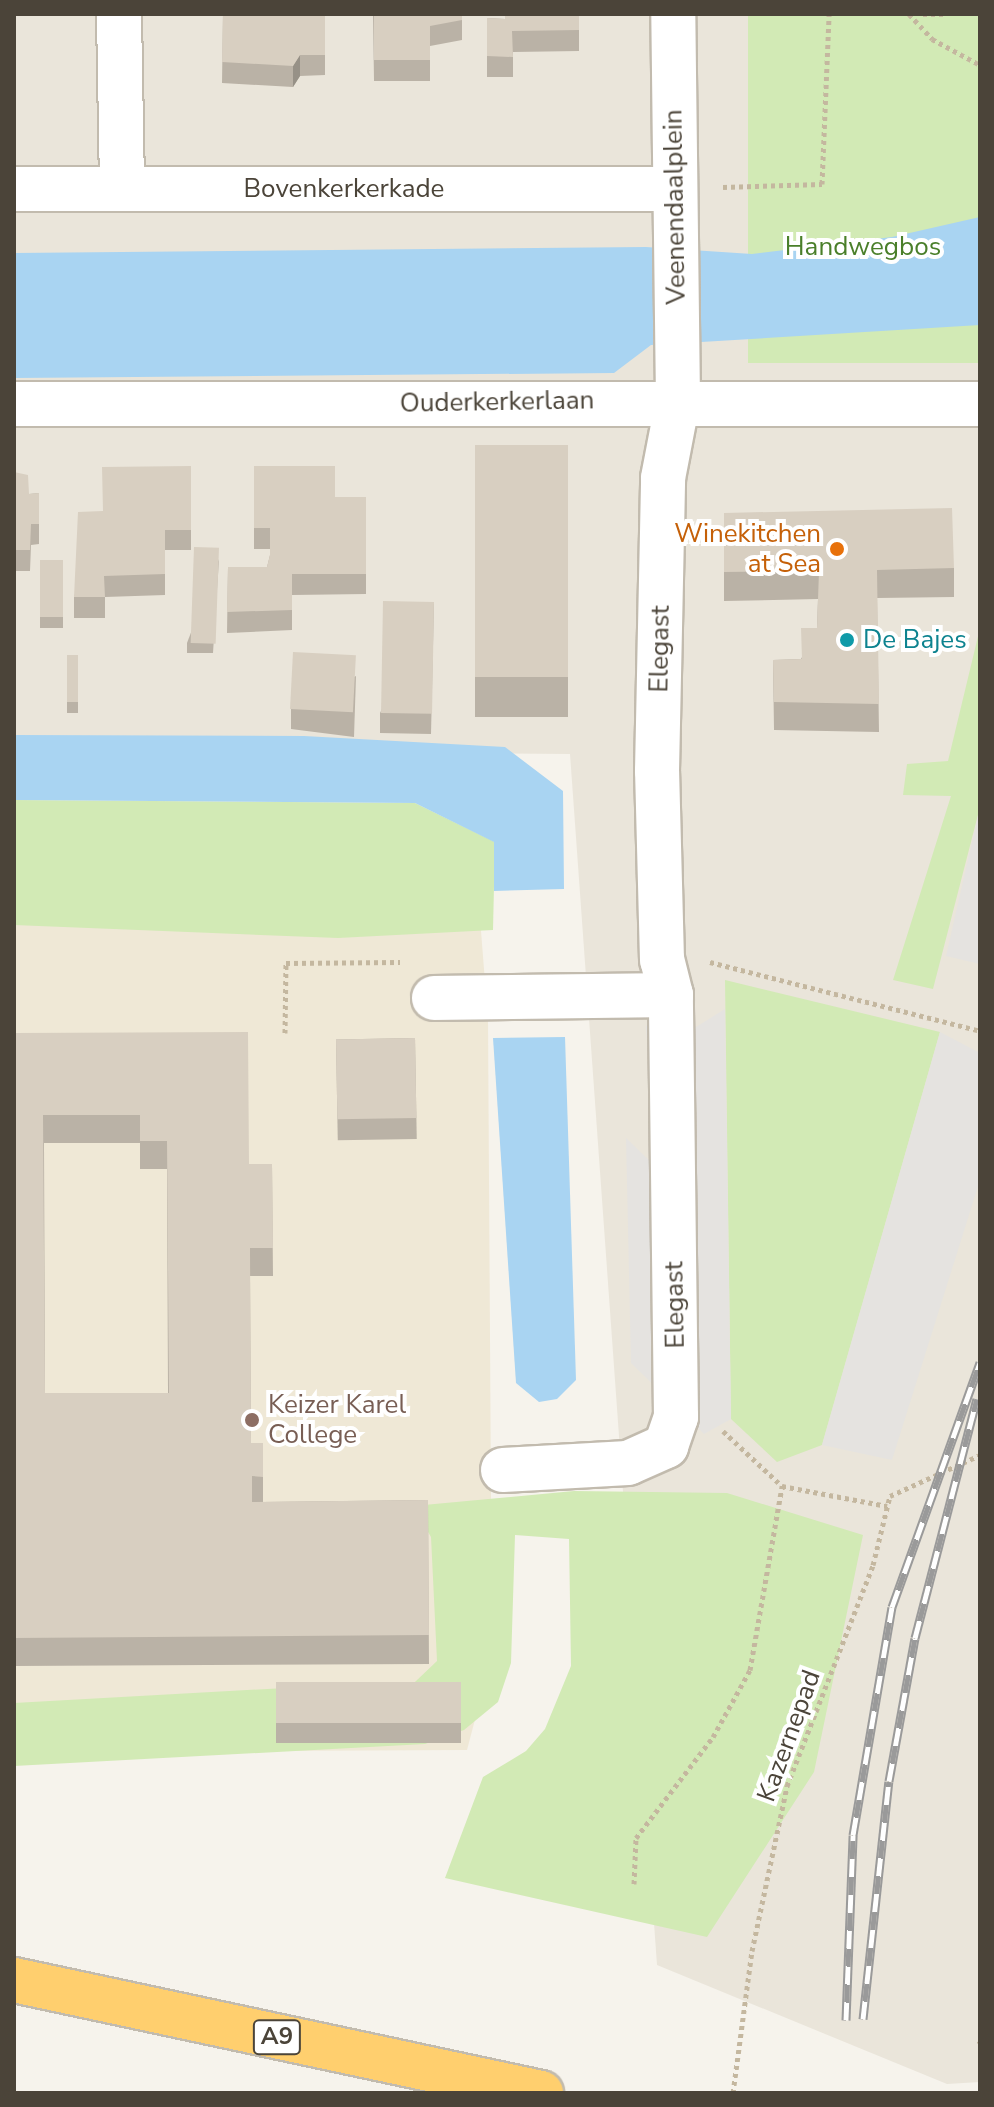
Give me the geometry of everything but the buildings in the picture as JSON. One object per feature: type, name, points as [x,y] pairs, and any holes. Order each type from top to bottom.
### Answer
[{"type":"highway","name":"A9","points":[[14,1980],[541,2093]]},
{"type":"street","points":[[119,14],[122,189]]},
{"type":"street","name":"Veenendaalplein","points":[[673,14],[678,400]]},
{"type":"street","name":"Bovenkerkerkade","points":[[14,189],[122,189],[674,204]]},
{"type":"street","name":"Ouderkerkerlaan","points":[[14,404],[678,400],[980,404]]},
{"type":"street","name":"Elegast","points":[[675,1429],[663,478],[678,400]]},
{"type":"street","points":[[434,998],[667,978]]},
{"type":"street","points":[[503,1470],[628,1463],[666,1446],[675,1429]]},
{"type":"path","points":[[674,204],[822,184],[829,14]]},
{"type":"path","points":[[909,14],[932,39],[980,65]]},
{"type":"path","points":[[923,14],[944,14]]},
{"type":"path","points":[[667,978],[730,962],[980,1031]]},
{"type":"path","points":[[675,1429],[720,1429],[782,1486],[887,1506],[890,1496],[980,1455]]},
{"type":"path","points":[[634,1884],[636,1838],[713,1737],[750,1670],[782,1486]]},
{"type":"path","name":"Kazernepad","points":[[733,2093],[752,1951],[787,1786],[873,1565],[887,1506]]},
{"type":"shaded area","points":[[14,14],[980,14],[980,2082],[947,2084],[657,1965],[570,754],[14,750]]},
{"type":"shaded area","points":[[980,807],[980,964],[946,956]]},
{"type":"shaded area","name":"Keizer Karel College","points":[[14,820],[476,867],[488,1020],[492,1655],[467,1750],[14,1752]]},
{"type":"shaded area","points":[[725,1009],[731,1419],[704,1434],[631,1363],[626,1138],[655,1166],[646,1026],[688,1032]]},
{"type":"shaded area","points":[[940,1032],[980,1053],[980,1180],[892,1460],[822,1445]]},
{"type":"green space","name":"Handwegbos","points":[[748,14],[980,14],[980,363],[748,363]]},
{"type":"green space","points":[[980,628],[980,807],[933,989],[893,980],[951,796],[903,795],[907,764],[948,761]]},
{"type":"green space","points":[[14,800],[415,803],[495,842],[493,930],[338,938],[14,925]]},
{"type":"green space","points":[[725,980],[940,1032],[822,1445],[777,1462],[731,1419]]},
{"type":"green space","points":[[574,1491],[727,1493],[863,1535],[814,1772],[707,1937],[445,1878],[483,1777],[526,1751],[545,1729],[571,1666],[569,1539],[515,1535],[511,1663],[498,1702],[464,1730],[425,1744],[14,1766],[14,1703],[339,1685],[395,1701],[437,1661],[431,1537],[413,1506]]},
{"type":"water","points":[[980,217],[980,325],[651,345],[614,373],[14,378],[14,253],[646,247],[752,254],[892,237]]},
{"type":"water","points":[[14,735],[304,736],[505,747],[563,791],[564,889],[494,891],[494,842],[415,803],[14,800]]},
{"type":"water","points":[[565,1037],[576,1380],[557,1399],[539,1402],[516,1383],[493,1038]]},
{"type":"railway","points":[[846,2020],[853,1835],[892,1607],[980,1362]]},
{"type":"railway","points":[[863,2019],[889,1781],[915,1638],[977,1399]]},
{"type":"place","name":"Winekitchen at Sea","points":[[837,549]]},
{"type":"place","name":"De Bajes","points":[[847,640]]},
{"type":"place","name":"Keizer Karel College","points":[[252,1420]]}]
